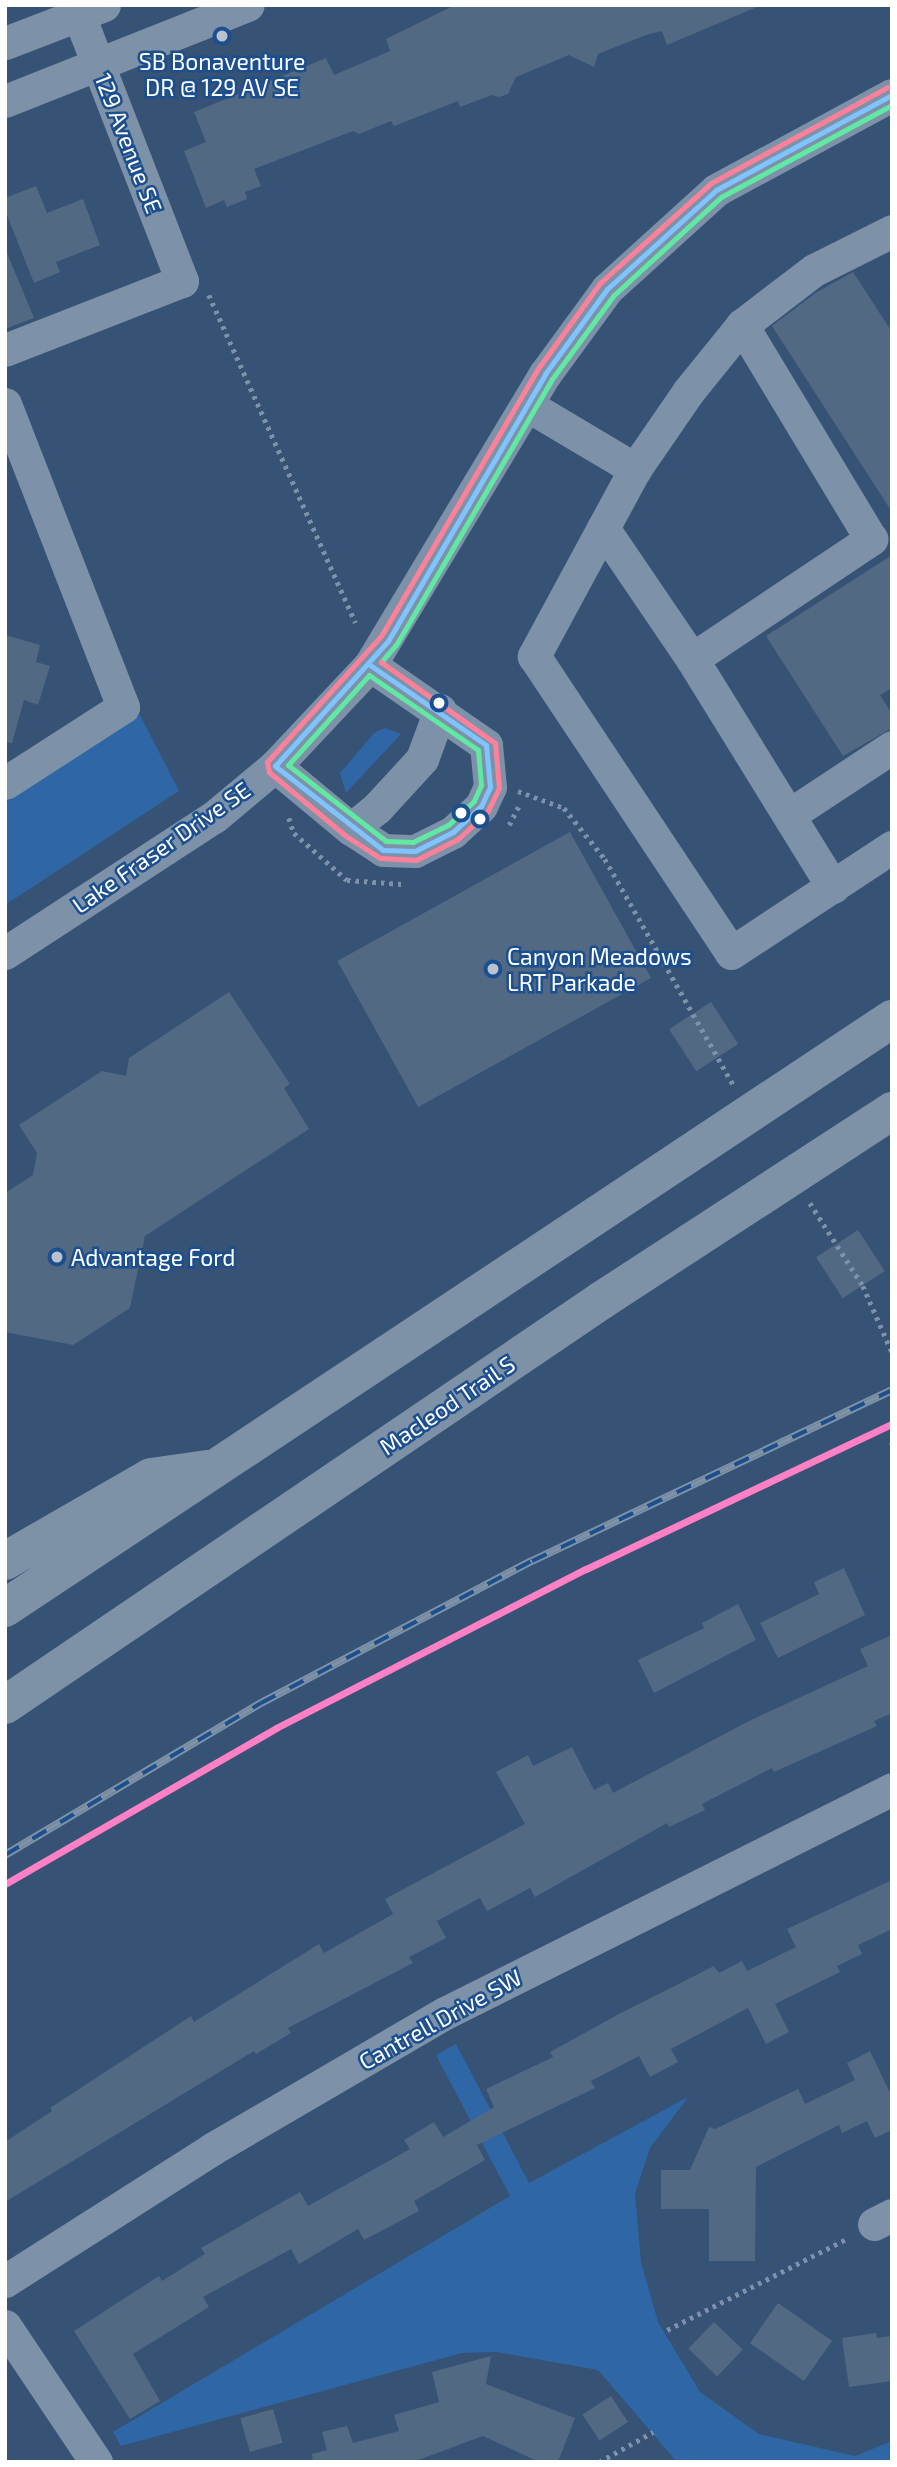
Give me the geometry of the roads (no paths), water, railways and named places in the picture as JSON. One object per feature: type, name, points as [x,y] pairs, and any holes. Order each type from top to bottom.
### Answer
[{"type":"highway","points":[[5,1608],[892,1019]]},
{"type":"highway","name":"Macleod Trail S","points":[[5,1705],[602,1300],[892,1111]]},
{"type":"highway","points":[[5,1561],[151,1477],[220,1467]]},
{"type":"street","points":[[5,101],[248,5]]},
{"type":"street","points":[[5,43],[86,9]]},
{"type":"street","name":"129 Avenue SE","points":[[5,350],[182,281],[99,66],[86,9]]},
{"type":"street","name":"Lake Fraser Drive SE","points":[[5,953],[214,817],[275,766],[370,665],[527,405],[607,289],[716,190],[863,106],[892,95]]},
{"type":"street","points":[[892,231],[814,270],[742,325],[688,392],[635,469],[534,656],[731,953],[892,847]]},
{"type":"street","points":[[692,659],[871,539],[742,325]]},
{"type":"street","points":[[5,404],[123,707],[5,783]]},
{"type":"street","points":[[527,405],[635,469]]},
{"type":"street","points":[[603,528],[692,659],[834,887]]},
{"type":"street","points":[[275,766],[351,829],[383,850],[415,852],[453,832],[481,806],[490,787],[486,745],[440,710],[370,665]]},
{"type":"street","points":[[351,829],[377,808],[422,759],[440,710]]},
{"type":"street","points":[[789,815],[892,747]]},
{"type":"street","name":"Cantrell Drive SW","points":[[5,2281],[212,2150],[445,2013],[653,1905],[892,1789]]},
{"type":"street","points":[[5,2326],[96,2462]]},
{"type":"railway","points":[[5,1855],[261,1703],[532,1561],[892,1390]]},
{"type":"place","name":"SB Bonaventure DR @ 129 AV SE","points":[[222,36]]},
{"type":"place","name":"Canyon Meadows LRT Parkade","points":[[493,969]]},
{"type":"place","name":"Advantage Ford","points":[[57,1257]]}]
